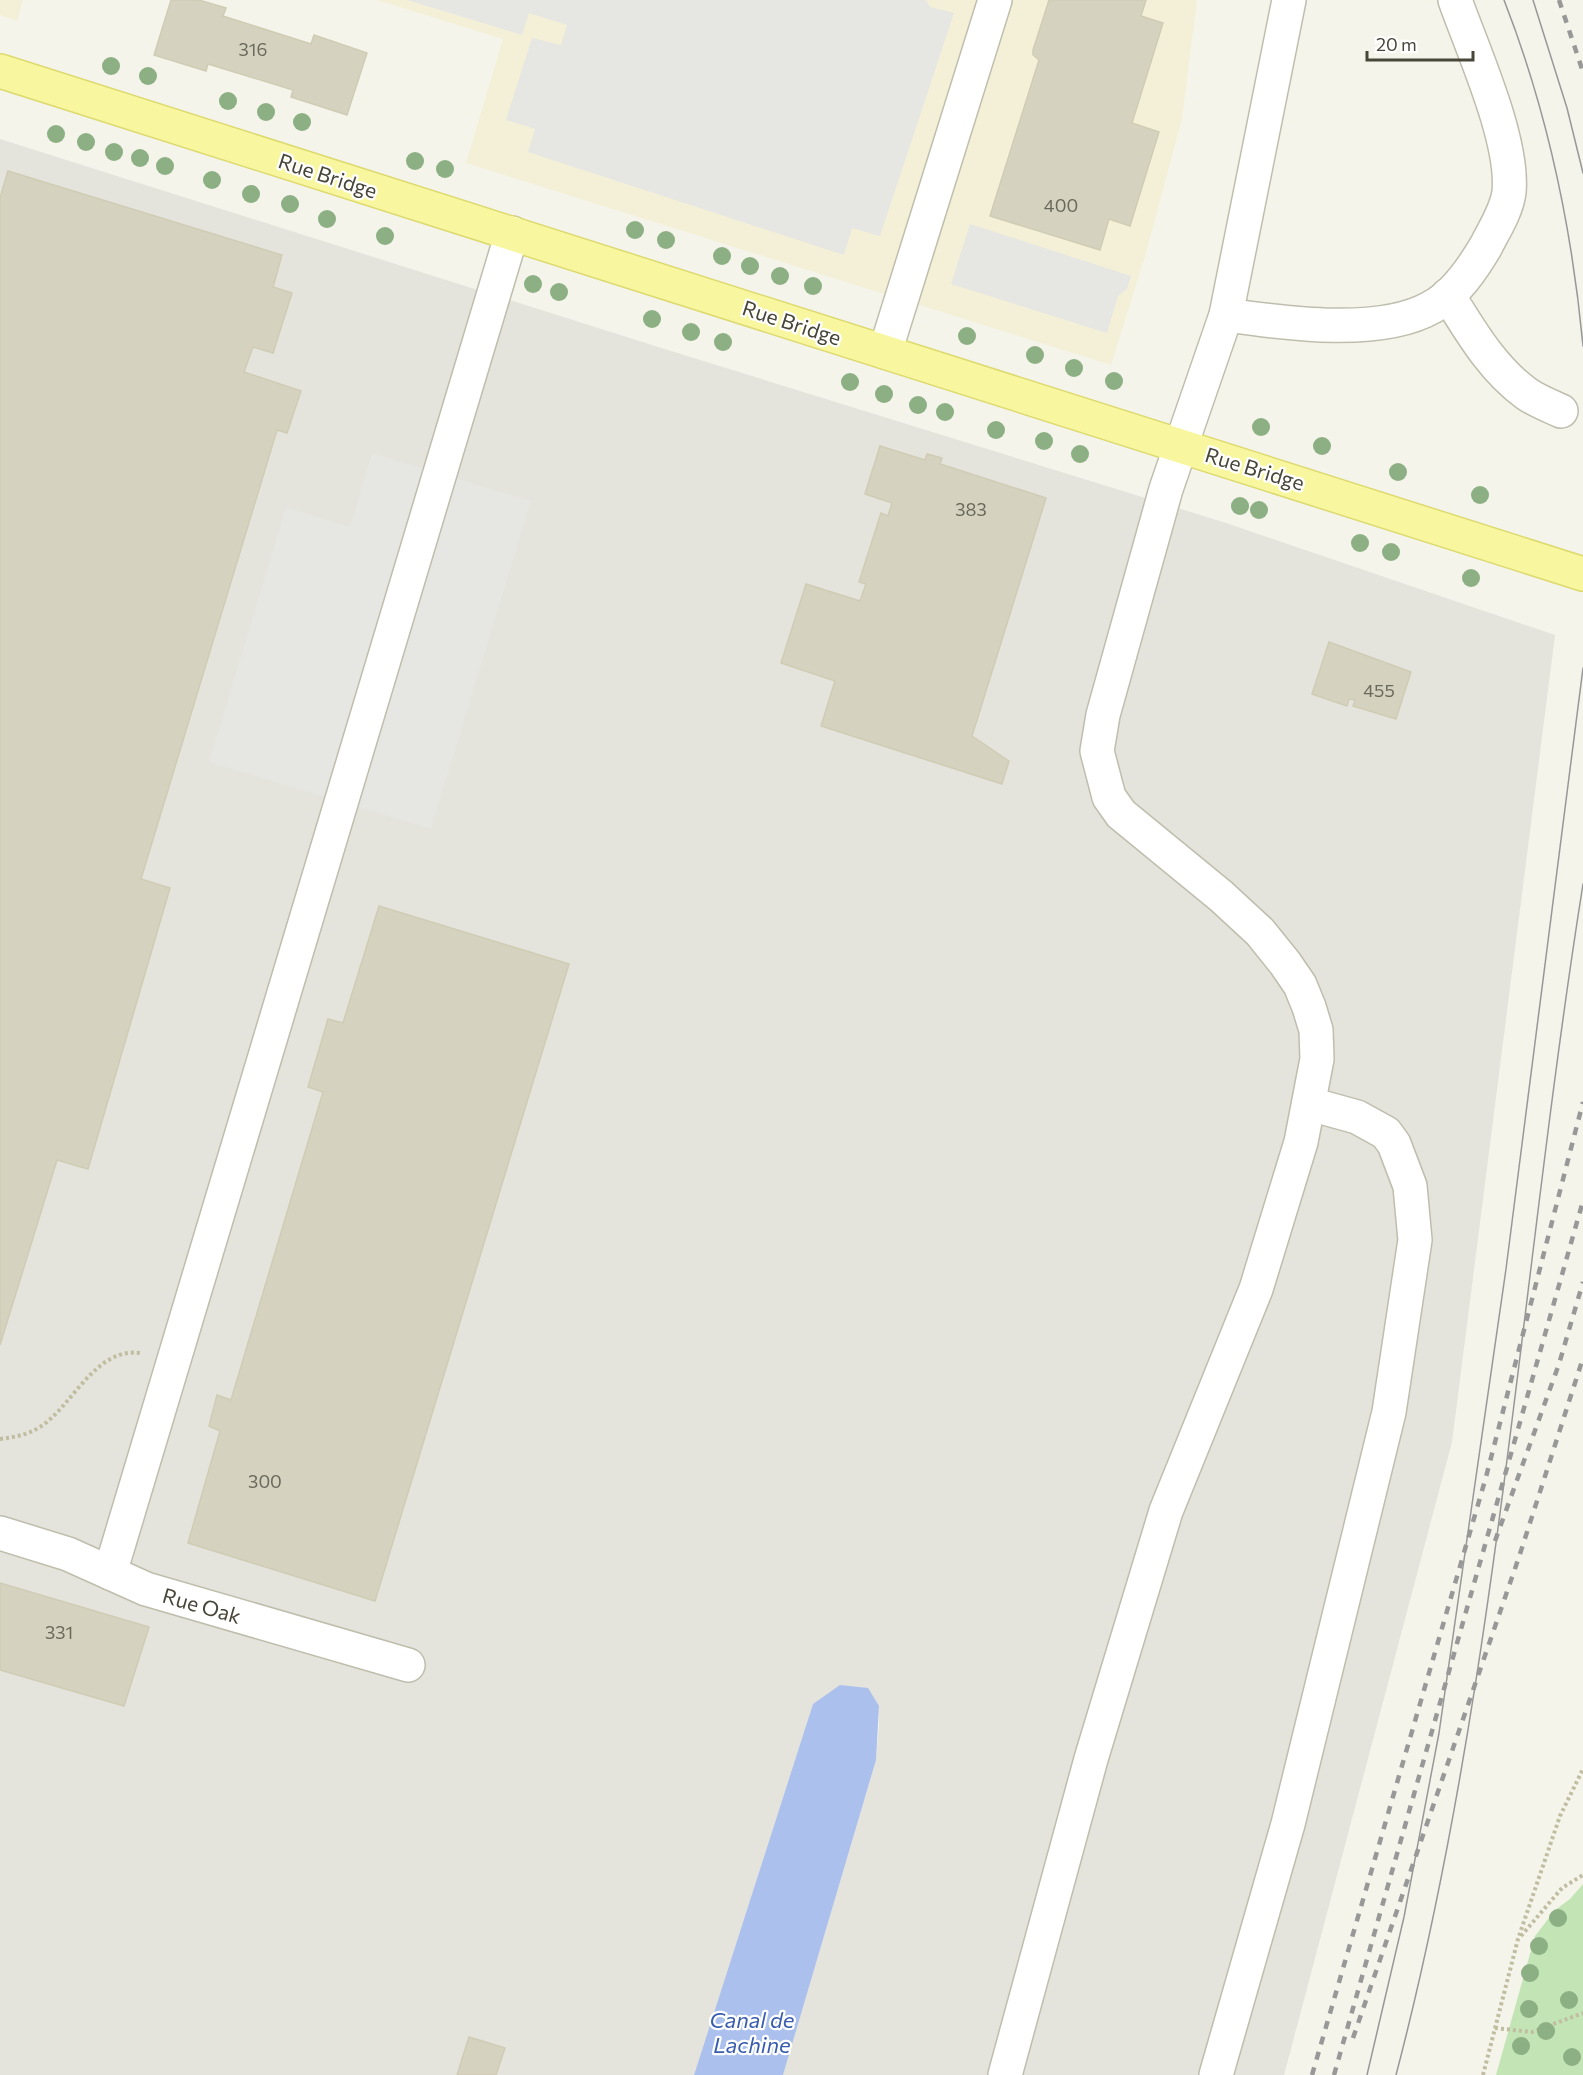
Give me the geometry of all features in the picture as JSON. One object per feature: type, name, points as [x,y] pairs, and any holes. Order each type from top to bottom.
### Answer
[{"type":"main road","name":"Rue Bridge","points":[[0,71],[1583,574]]},
{"type":"street","points":[[885,352],[995,0]]},
{"type":"street","points":[[1005,2075],[1091,1759],[1166,1511],[1256,1289],[1301,1142],[1317,1059],[1316,1030],[1300,985],[1285,963],[1252,925],[1221,896],[1121,814],[1109,796],[1097,751],[1103,715],[1180,445],[1226,315],[1289,0]]},
{"type":"street","points":[[1226,315],[1318,326],[1377,322],[1414,316],[1435,306],[1448,295],[1477,262],[1503,211],[1509,193],[1504,139],[1455,0]]},
{"type":"street","points":[[110,1573],[512,233]]},
{"type":"street","points":[[1448,295],[1491,359],[1508,377],[1528,395],[1561,411]]},
{"type":"street","points":[[1216,2075],[1288,1824],[1389,1412],[1415,1240],[1410,1186],[1404,1167],[1390,1139],[1372,1124],[1357,1117],[1310,1104]]},
{"type":"street","name":"Rue Oak","points":[[0,1533],[68,1554],[146,1589],[408,1665]]},
{"type":"path","points":[[0,1439],[22,1436],[42,1425],[83,1381],[119,1355],[146,1354]]},
{"type":"path","points":[[1483,2075],[1518,1939],[1560,1815],[1583,1769]]},
{"type":"path","points":[[1518,1939],[1563,1888],[1583,1875]]},
{"type":"path","points":[[1495,2028],[1532,2032],[1583,2013]]},
{"type":"shaded area","points":[[0,0],[23,0],[17,21],[0,15]]},
{"type":"shaded area","points":[[377,0],[1197,0],[1182,119],[1146,253],[1111,365],[466,163],[503,39]]},
{"type":"shaded area","points":[[407,0],[926,0],[930,7],[954,13],[880,236],[852,228],[844,255],[528,152],[535,129],[506,120],[532,38],[561,45],[567,25],[529,13],[522,35]]},
{"type":"shaded area","points":[[0,139],[1226,523],[1555,635],[1452,1442],[1284,2075],[783,2075],[876,1760],[879,1726],[879,1706],[813,1704],[694,2075],[0,2075]]},
{"type":"shaded area","points":[[970,224],[1131,276],[1127,289],[1118,296],[1107,333],[951,284]]},
{"type":"shaded area","points":[[372,453],[531,501],[431,829],[209,762],[286,507],[350,527]]},
{"type":"green space","points":[[1583,1884],[1583,2075],[1496,2075],[1535,1936],[1555,1910],[1570,1899]]},
{"type":"water","name":"Canal de Lachine","points":[[840,1685],[868,1688],[879,1706],[876,1760],[783,2075],[694,2075],[813,1704]]},
{"type":"building","points":[[171,0],[199,0],[226,8],[223,16],[311,44],[314,35],[367,53],[347,115],[291,97],[293,90],[208,64],[206,71],[154,55]]},
{"type":"building","points":[[1049,0],[1146,0],[1141,16],[1163,23],[1132,123],[1159,132],[1130,226],[1109,219],[1100,250],[990,216],[1039,60],[1033,55],[1033,50]]},
{"type":"building","points":[[8,171],[282,255],[273,287],[292,293],[273,353],[253,347],[244,372],[301,391],[287,433],[277,430],[141,879],[170,888],[88,1169],[57,1160],[0,1345],[0,198]]},
{"type":"building","points":[[880,446],[925,460],[927,454],[942,458],[940,464],[1046,498],[972,736],[1009,761],[1002,784],[821,726],[835,681],[781,663],[806,584],[860,601],[866,584],[859,582],[881,513],[888,516],[892,503],[865,494]]},
{"type":"building","points":[[1329,642],[1411,672],[1396,719],[1353,706],[1355,700],[1349,699],[1347,706],[1312,694]]},
{"type":"building","points":[[379,906],[569,964],[375,1601],[188,1543],[220,1431],[209,1426],[217,1395],[231,1400],[323,1092],[308,1087],[328,1019],[343,1023]]},
{"type":"building","points":[[0,1583],[149,1627],[124,1706],[0,1670]]},
{"type":"building","points":[[469,2037],[505,2048],[496,2075],[457,2075]]},
{"type":"tram line","points":[[1504,0],[1533,84],[1556,170],[1572,258],[1583,346]]},
{"type":"tram line","points":[[1533,0],[1567,108],[1583,173]]},
{"type":"tram line","points":[[1367,2075],[1404,1917],[1439,1733],[1506,1269],[1583,668]]},
{"type":"tram line","points":[[1396,2075],[1431,1928],[1459,1780],[1483,1632],[1561,1033],[1583,884]]},
{"type":"railway","points":[[1559,0],[1583,72]]},
{"type":"railway","points":[[1312,2075],[1486,1477],[1583,1102]]},
{"type":"railway","points":[[1334,2075],[1583,1201]]},
{"type":"railway","points":[[1495,1541],[1559,1364],[1583,1282]]},
{"type":"railway","points":[[1353,2038],[1519,1557],[1583,1358]]}]
